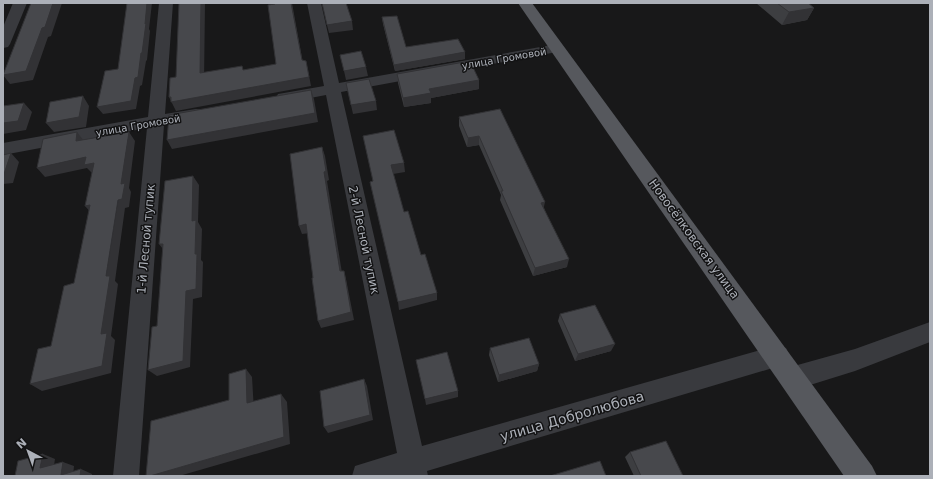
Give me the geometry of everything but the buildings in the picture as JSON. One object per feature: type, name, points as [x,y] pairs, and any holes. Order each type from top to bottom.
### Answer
[{"type":"main road","name":"Новосёлковская улица","points":[[525,3],[794,378],[862,476]]},
{"type":"street","points":[[3,44],[20,3]]},
{"type":"street","name":"1-й Лесной тупик","points":[[126,476],[166,3]]},
{"type":"street","name":"2-й Лесной тупик","points":[[314,3],[331,89],[413,469]]},
{"type":"street","name":"улица Громовой","points":[[270,100],[557,48]]},
{"type":"street","name":"улица Громовой","points":[[3,149],[209,112]]},
{"type":"street","points":[[794,378],[855,360],[930,332]]},
{"type":"street","name":"улица Добролюбова","points":[[365,476],[413,469],[778,356]]}]
